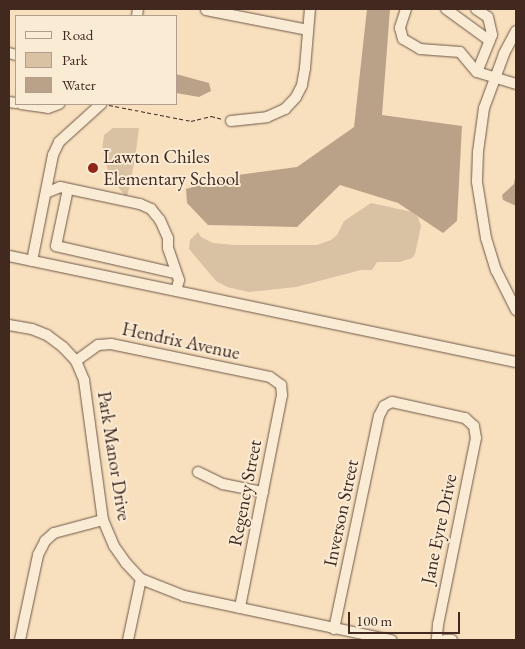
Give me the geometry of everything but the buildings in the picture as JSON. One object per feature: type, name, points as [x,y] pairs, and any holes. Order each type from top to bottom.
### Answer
[{"type":"street","points":[[231,121],[267,117],[285,109],[296,97],[302,85],[310,9]]},
{"type":"street","points":[[406,9],[400,28],[402,40],[420,49],[460,52],[477,72],[516,84]]},
{"type":"street","points":[[446,9],[490,41]]},
{"type":"street","points":[[476,9],[488,17],[492,35],[477,72]]},
{"type":"street","points":[[206,10],[308,30]]},
{"type":"street","points":[[516,31],[495,77],[484,108],[480,131],[477,182],[486,238],[496,270],[516,310]]},
{"type":"street","points":[[28,105],[48,108],[56,105]]},
{"type":"street","points":[[32,261],[50,172],[59,142],[101,105]]},
{"type":"street","points":[[50,172],[64,188],[56,246],[176,273]]},
{"type":"street","points":[[46,193],[64,188],[140,204],[152,209],[166,231],[168,248],[179,280],[176,291]]},
{"type":"street","points":[[9,256],[516,362]]},
{"type":"street","name":"Park Manor Drive","points":[[9,325],[32,329],[47,335],[63,347],[76,361],[84,380],[103,520],[114,546],[126,563],[142,578],[184,596],[391,640]]},
{"type":"street","name":"Hendrix Avenue","points":[[76,361],[98,344],[111,344],[270,377],[280,385]]},
{"type":"street","name":"Regency Street","points":[[240,608],[282,395],[280,385]]},
{"type":"street","name":"Jane Eyre Drive","points":[[384,406],[392,402],[456,416],[464,418],[474,426],[476,438],[438,624],[437,640]]},
{"type":"street","name":"Inverson Street","points":[[334,629],[379,416],[384,406]]},
{"type":"street","points":[[198,472],[223,484],[263,492]]},
{"type":"street","points":[[20,640],[38,555],[45,541],[54,533],[103,520]]},
{"type":"street","points":[[128,640],[142,578]]},
{"type":"street","points":[[445,640],[452,640]]},
{"type":"path","points":[[107,105],[191,121],[211,116],[231,121]]},
{"type":"green space","points":[[113,128],[139,128],[127,198],[110,177],[102,150],[104,135]]},
{"type":"green space","points":[[371,203],[412,212],[418,217],[421,226],[415,254],[412,258],[400,262],[377,262],[372,270],[361,270],[296,287],[249,292],[227,287],[216,281],[189,249],[190,240],[198,232],[201,237],[213,243],[234,245],[317,245],[331,240],[337,235],[344,221]]},
{"type":"water","points":[[367,9],[390,9],[382,115],[462,126],[457,221],[443,233],[398,203],[340,185],[297,227],[208,225],[187,203],[186,189],[231,176],[297,167],[354,127]]},
{"type":"water","points":[[178,75],[209,83],[211,91],[199,97],[178,93]]},
{"type":"water","points":[[516,172],[516,206],[503,200],[502,195],[514,184]]},
{"type":"place","name":"Lawton Chiles Elementary School","points":[[93,168]]}]
